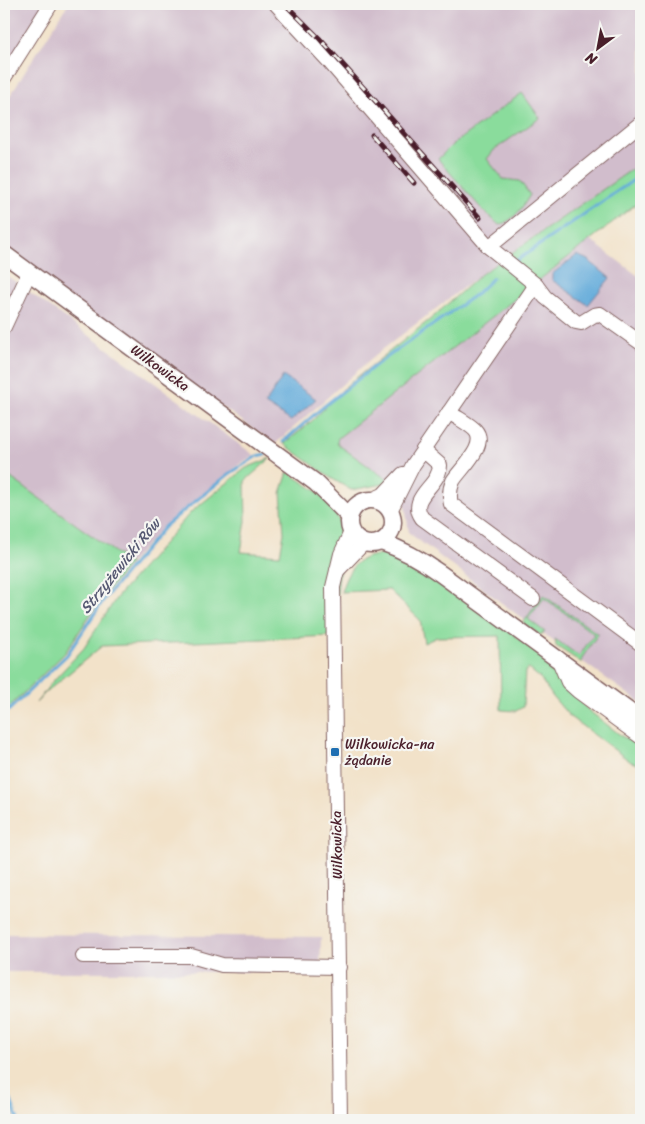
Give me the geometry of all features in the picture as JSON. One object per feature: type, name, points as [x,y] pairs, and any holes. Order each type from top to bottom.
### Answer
[{"type":"main road","name":"Wilkowicka","points":[[4,254],[358,513]]},
{"type":"main road","points":[[427,564],[398,535],[392,518],[383,503],[358,513],[354,537],[364,543],[381,542],[392,545],[427,564],[641,720]]},
{"type":"main road","points":[[381,542],[388,536],[392,518]]},
{"type":"street","points":[[4,78],[51,4]]},
{"type":"street","points":[[281,5],[489,247],[536,285],[546,297],[576,322],[580,323],[594,315],[600,314],[641,343]]},
{"type":"street","points":[[489,247],[641,123]]},
{"type":"street","points":[[4,327],[30,273]]},
{"type":"street","points":[[358,513],[383,495],[413,465],[536,285]]},
{"type":"street","points":[[449,412],[476,431],[479,439],[477,448],[453,482],[449,496],[451,504],[641,644]]},
{"type":"street","points":[[423,450],[440,466],[440,472],[417,503],[417,512],[422,518],[533,600]]},
{"type":"street","points":[[392,518],[413,465]]},
{"type":"street","name":"Wilkowicka","points":[[340,1120],[333,587],[341,554],[358,513]]},
{"type":"street","points":[[337,571],[364,543]]},
{"type":"street","points":[[558,658],[568,682],[578,692],[641,737]]},
{"type":"street","points":[[82,956],[191,956],[222,965],[339,967]]},
{"type":"shaded area","points":[[4,4],[51,4],[4,78]]},
{"type":"shaded area","points":[[68,4],[641,4],[641,163],[489,268],[374,356],[275,444],[4,253],[4,105]]},
{"type":"shaded area","points":[[589,239],[641,278],[641,703],[535,628],[409,533],[404,498],[406,494],[337,442],[338,438]]},
{"type":"shaded area","points":[[4,274],[17,283],[4,312]]},
{"type":"shaded area","points":[[25,289],[254,455],[241,463],[164,525],[130,563],[4,473],[4,334]]},
{"type":"shaded area","points":[[4,934],[321,937],[320,972],[4,972]]},
{"type":"green space","points":[[522,93],[540,118],[494,150],[487,159],[503,179],[520,181],[530,195],[514,217],[499,225],[480,207],[438,159],[453,144]]},
{"type":"green space","points":[[641,163],[641,200],[338,438],[337,442],[340,446],[388,480],[384,484],[351,490],[284,444],[311,422],[346,386],[433,317],[480,275]]},
{"type":"green space","points":[[271,458],[245,481],[246,521],[241,552],[280,555],[284,533],[281,493],[288,472],[321,494],[335,511],[348,542],[341,555],[333,636],[102,646],[45,693],[36,703],[52,682],[84,648],[117,597],[191,512],[246,468]]},
{"type":"green space","points":[[4,473],[130,563],[102,597],[65,653],[4,712]]},
{"type":"green space","points":[[391,553],[398,555],[500,623],[546,661],[588,710],[623,737],[641,746],[641,765],[631,762],[570,717],[540,678],[529,669],[525,671],[523,707],[516,711],[501,710],[500,636],[437,637],[424,643],[420,620],[389,590],[341,592],[349,573],[359,561]]},
{"type":"green space","points":[[543,595],[598,634],[582,658],[582,663],[556,646],[555,639],[579,656],[594,634],[544,598],[528,619],[545,632],[540,635],[523,623]]},
{"type":"water","points":[[577,255],[588,260],[610,278],[588,305],[552,280],[552,274]]},
{"type":"water","points":[[283,376],[316,399],[291,421],[265,404]]},
{"type":"waterway","name":"Strzyżewicki Rów","points":[[516,261],[641,175]]},
{"type":"waterway","name":"Strzyżewicki Rów","points":[[283,442],[376,365],[475,295],[493,278]]},
{"type":"waterway","name":"Strzyżewicki Rów","points":[[4,715],[67,655],[105,598],[165,526],[229,474],[257,456],[266,454]]},
{"type":"waterway","name":"Strzyżewicki Rów","points":[[4,1081],[18,1120]]},
{"type":"railway","points":[[285,4],[319,38],[480,218]]},
{"type":"railway","points":[[372,135],[414,183]]},
{"type":"place","name":"Wilkowicka-na żądanie","points":[[335,752]]}]
